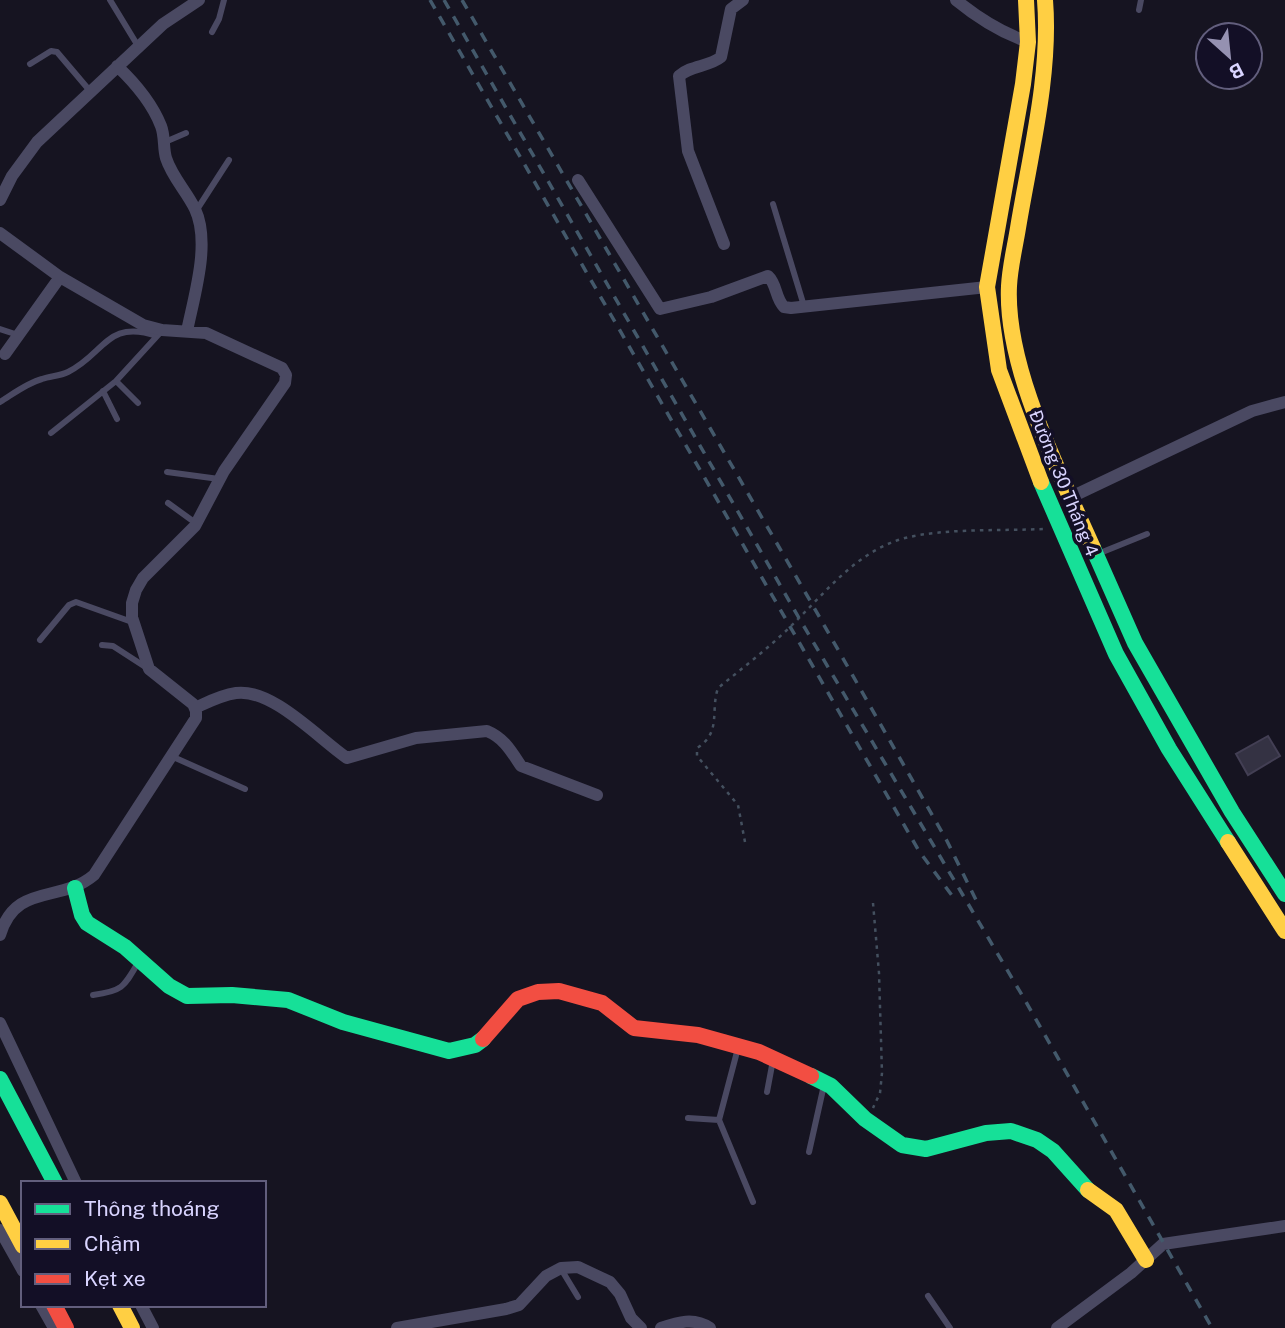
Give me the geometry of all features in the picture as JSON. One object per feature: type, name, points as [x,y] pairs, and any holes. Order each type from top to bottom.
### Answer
[{"type":"main road","name":"Đường 30 Tháng 4","points":[[1026,0],[1028,42],[1023,84],[987,287],[999,370],[1037,472],[1116,654],[1169,749],[1285,932]]},
{"type":"main road","name":"Đường 30 Tháng 4","points":[[1045,0],[1047,25],[1042,81],[1009,285],[1011,326],[1020,366],[1069,498],[1135,643],[1232,813],[1285,894]]},
{"type":"main road","points":[[987,287],[1009,285]]},
{"type":"main road","points":[[1215,822],[1232,813]]},
{"type":"main road","points":[[75,888],[82,915],[87,923],[125,947],[169,986],[187,996],[232,995],[288,1000],[343,1022],[449,1051],[475,1045],[489,1035],[502,1015],[518,999],[538,992],[559,991],[602,1003],[635,1028],[698,1035],[773,1059],[831,1086],[865,1119],[902,1145],[926,1149],[986,1133],[1011,1131],[1037,1140],[1053,1152],[1083,1187],[1116,1210],[1146,1260]]},
{"type":"main road","points":[[0,1079],[54,1181]]},
{"type":"main road","points":[[0,1203],[21,1242]]},
{"type":"main road","points":[[55,1307],[66,1328]]},
{"type":"main road","points":[[121,1307],[132,1328]]},
{"type":"street","points":[[0,200],[23,158],[138,46],[163,24],[199,0]]},
{"type":"street","points":[[724,244],[688,152],[679,75],[720,57],[731,9],[743,0]]},
{"type":"street","points":[[956,0],[996,29],[1028,42]]},
{"type":"street","points":[[117,66],[148,101],[161,127],[164,154],[169,166],[196,211],[201,233],[199,271],[187,331]]},
{"type":"street","points":[[578,180],[660,309],[710,297],[768,275],[772,279],[779,303],[784,307],[987,287]]},
{"type":"street","points":[[0,233],[60,277],[143,325],[160,333],[206,333],[282,368],[286,375],[285,383],[219,479],[197,524],[143,578],[132,603],[134,623],[149,669],[195,708],[196,718],[94,875],[75,888],[36,897],[17,906],[5,919],[0,935]]},
{"type":"street","points":[[5,354],[60,277]]},
{"type":"street","points":[[1069,498],[1252,411],[1285,402]]},
{"type":"street","points":[[195,708],[239,692],[253,694],[289,712],[347,758],[416,738],[487,731],[498,735],[514,752],[521,766],[597,795]]},
{"type":"street","points":[[0,1023],[75,1181]]},
{"type":"street","points":[[1057,1328],[1131,1273],[1163,1244],[1285,1226]]},
{"type":"street","points":[[0,1230],[21,1267]]},
{"type":"street","points":[[397,1328],[506,1310],[519,1305],[545,1276],[561,1268],[578,1267],[610,1282],[620,1294],[631,1318],[641,1328]]},
{"type":"street","points":[[42,1307],[54,1328]]},
{"type":"street","points":[[142,1307],[153,1328]]},
{"type":"street","points":[[661,1328],[688,1320],[710,1328]]},
{"type":"lane","points":[[110,0],[138,46]]},
{"type":"lane","points":[[212,32],[219,19],[223,0]]},
{"type":"lane","points":[[1139,10],[1141,0]]},
{"type":"lane","points":[[30,64],[51,51],[57,52],[90,91]]},
{"type":"lane","points":[[164,142],[186,133]]},
{"type":"lane","points":[[196,211],[229,160]]},
{"type":"lane","points":[[773,204],[804,306]]},
{"type":"lane","points":[[0,329],[18,335]]},
{"type":"lane","points":[[0,402],[42,379],[71,371],[110,337],[140,330],[160,333]]},
{"type":"lane","points":[[51,432],[116,381],[160,333]]},
{"type":"lane","points":[[116,381],[138,403]]},
{"type":"lane","points":[[103,391],[117,419]]},
{"type":"lane","points":[[167,472],[219,479]]},
{"type":"lane","points":[[168,503],[197,524]]},
{"type":"lane","points":[[1096,555],[1147,534]]},
{"type":"lane","points":[[40,640],[69,605],[76,602],[134,623]]},
{"type":"lane","points":[[102,645],[113,646],[149,669]]},
{"type":"lane","points":[[172,756],[245,789]]},
{"type":"lane","points":[[93,995],[119,990],[125,985],[139,959]]},
{"type":"lane","points":[[739,1046],[719,1120],[754,1202]]},
{"type":"lane","points":[[766,1092],[773,1059]]},
{"type":"lane","points":[[809,1152],[825,1083]]},
{"type":"lane","points":[[688,1118],[719,1120]]},
{"type":"lane","points":[[561,1268],[578,1297]]},
{"type":"lane","points":[[928,1296],[950,1328]]},
{"type":"path","points":[[745,842],[738,805],[697,756],[697,748],[709,739],[713,731],[714,699],[718,688],[799,618],[831,583],[870,553],[904,538],[1061,528]]},
{"type":"path","points":[[865,1119],[878,1101],[882,1073],[879,973],[873,903]]},
{"type":"building","points":[[1268,736],[1280,756],[1248,775],[1236,754]]},
{"type":"railway","points":[[430,0],[919,851],[956,901]]},
{"type":"railway","points":[[444,0],[799,618],[1022,995],[1212,1328]]},
{"type":"railway","points":[[462,0],[812,604],[947,841],[978,904]]},
{"type":"traffic: fast","points":[[1041,482],[1116,654],[1169,749],[1228,842]]},
{"type":"traffic: fast","points":[[1093,548],[1135,643],[1232,812],[1285,894]]},
{"type":"traffic: fast","points":[[75,888],[82,915],[87,923],[125,947],[169,986],[187,996],[232,995],[288,1000],[343,1022],[449,1051],[475,1045],[483,1039]]},
{"type":"traffic: fast","points":[[811,1076],[831,1086],[865,1119],[902,1145],[926,1149],[986,1133],[1011,1131],[1037,1140],[1053,1151],[1088,1190]]},
{"type":"traffic: fast","points":[[0,1079],[54,1181]]},
{"type":"traffic: slow","points":[[1026,0],[1028,42],[1023,84],[987,287],[999,370],[1041,482]]},
{"type":"traffic: slow","points":[[1045,0],[1042,85],[1010,271],[1010,318],[1016,351],[1037,420],[1093,548]]},
{"type":"traffic: slow","points":[[1228,842],[1285,931]]},
{"type":"traffic: slow","points":[[1088,1190],[1116,1210],[1146,1260]]},
{"type":"traffic: slow","points":[[0,1203],[21,1242]]},
{"type":"traffic: slow","points":[[121,1307],[132,1328]]},
{"type":"traffic: jam","points":[[483,1039],[518,999],[538,992],[559,991],[602,1003],[634,1028],[698,1035],[759,1052],[811,1076]]},
{"type":"traffic: jam","points":[[55,1307],[66,1328]]}]
